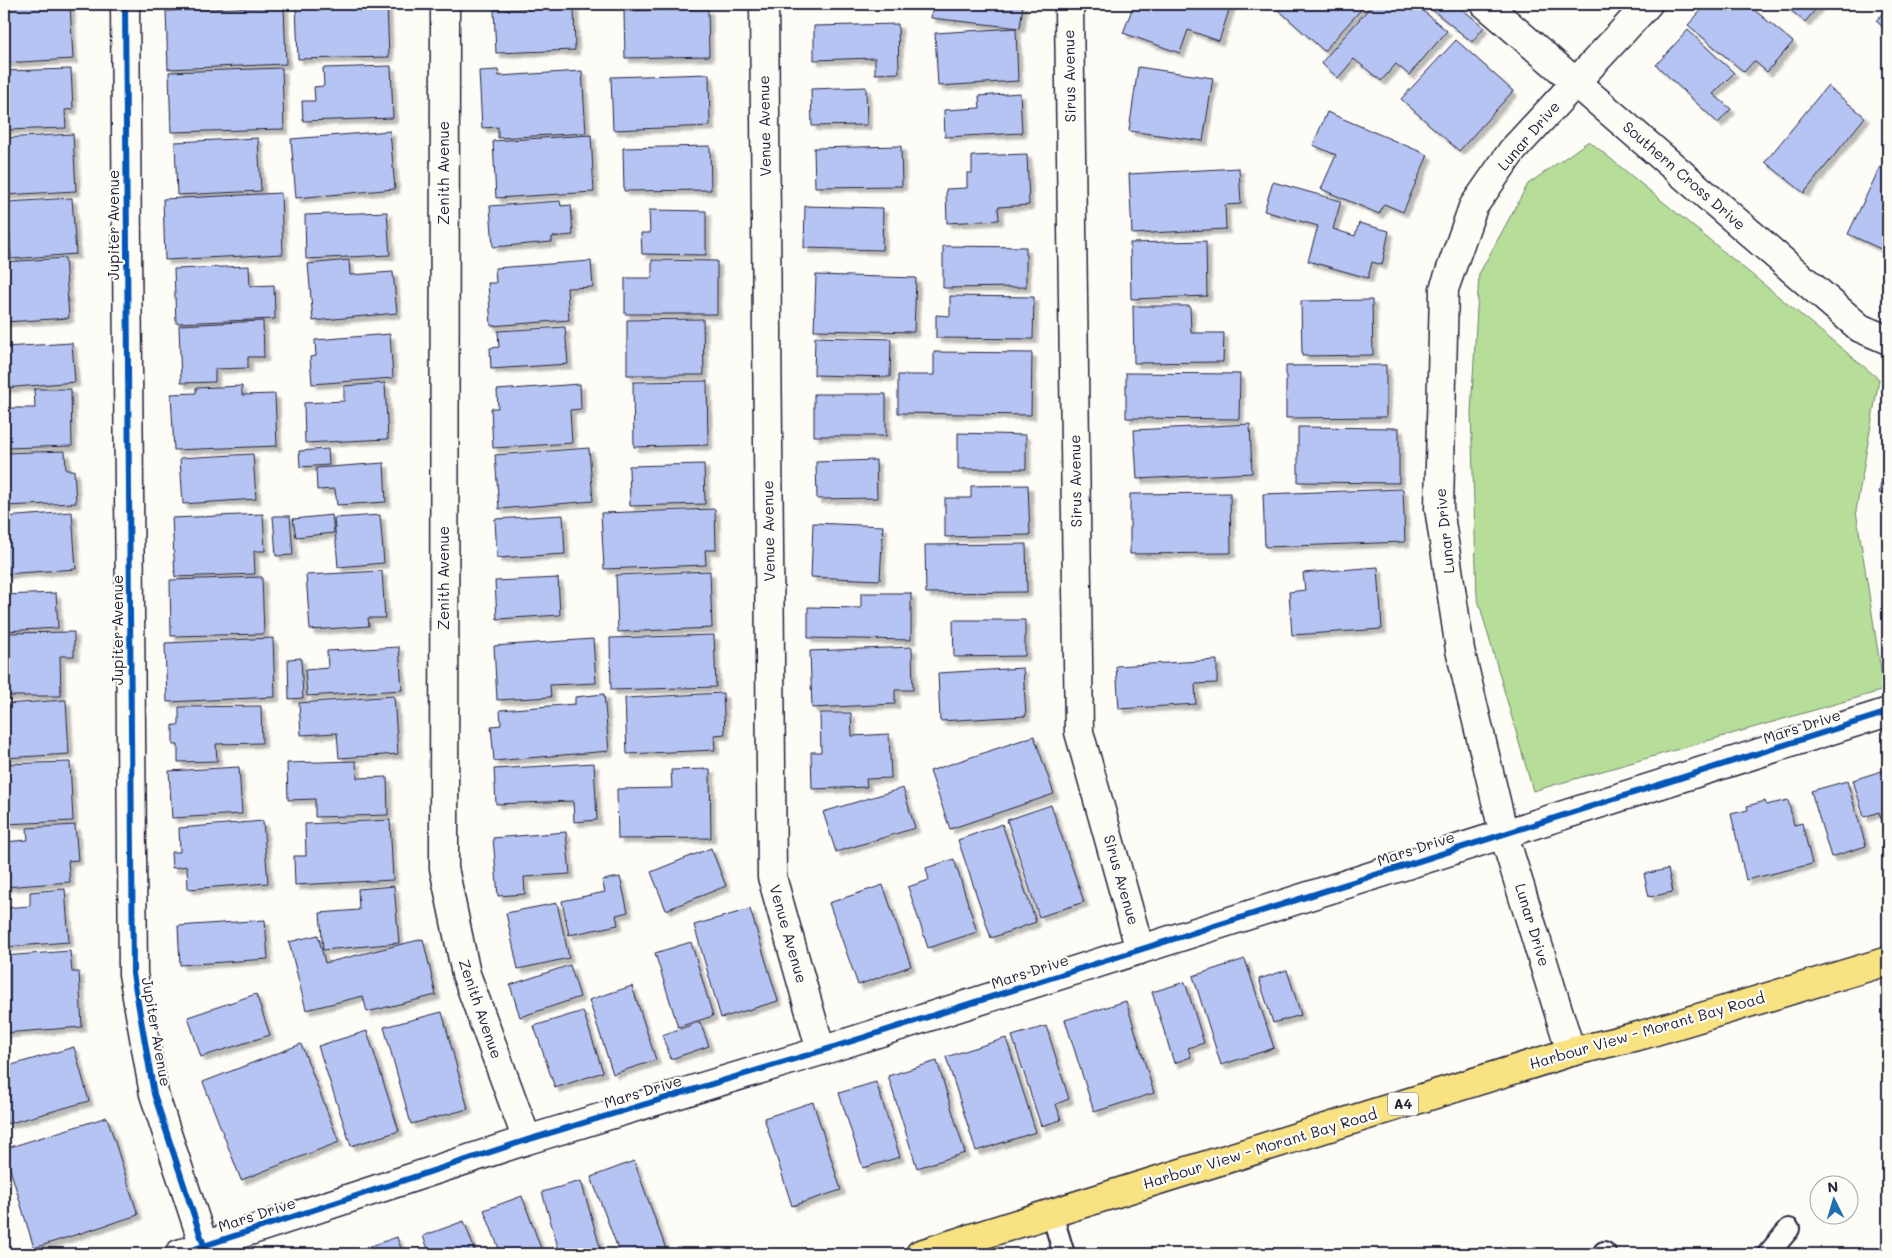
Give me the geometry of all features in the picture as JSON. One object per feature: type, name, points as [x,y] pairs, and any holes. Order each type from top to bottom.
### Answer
[{"type":"highway","name":"Harbour View - Morant Bay Road","points":[[920,1254],[1571,1052],[1642,1034],[1888,960]]},
{"type":"street","name":"Jupiter Avenue","points":[[125,4],[133,974],[154,1094],[192,1250]]},
{"type":"street","name":"Zenith Avenue","points":[[445,4],[444,868],[466,974],[527,1140]]},
{"type":"street","name":"Venue Avenue","points":[[764,4],[772,878],[821,1051]]},
{"type":"street","name":"Sirus Avenue","points":[[1072,4],[1069,10],[1079,732],[1140,950]]},
{"type":"street","name":"Southern Cross Drive","points":[[1485,4],[1860,328],[1888,340]]},
{"type":"street","name":"Lunar Drive","points":[[1571,1052],[1504,834],[1460,650],[1439,508],[1444,290],[1473,207],[1512,151],[1648,4]]},
{"type":"street","name":"Mars Drive","points":[[192,1250],[527,1140],[821,1051],[1888,712]]},
{"type":"lane","points":[[1052,1214],[1064,1254]]},
{"type":"lane","points":[[1768,1254],[1789,1229]]},
{"type":"green space","points":[[1589,141],[1879,379],[1856,511],[1884,690],[1533,791],[1477,596],[1471,412],[1479,274],[1528,184]]},
{"type":"building","points":[[4,4],[70,4],[73,59],[4,63]]},
{"type":"building","points":[[296,4],[387,4],[389,57],[298,59]]},
{"type":"building","points":[[933,4],[1023,4],[1020,28],[931,18]]},
{"type":"building","points":[[1134,4],[1231,4],[1219,41],[1188,30],[1180,53],[1123,33]]},
{"type":"building","points":[[1272,4],[1366,4],[1324,51]]},
{"type":"building","points":[[1373,4],[1415,4],[1447,31],[1409,75],[1396,64],[1381,81],[1354,59],[1338,78],[1321,63]]},
{"type":"building","points":[[1425,4],[1456,4],[1484,27],[1472,42]]},
{"type":"building","points":[[1707,4],[1747,4],[1793,42],[1767,72],[1754,61],[1744,72],[1688,25]]},
{"type":"building","points":[[1783,4],[1820,4],[1805,22]]},
{"type":"building","points":[[1880,4],[1888,4],[1888,31],[1876,21],[1886,9]]},
{"type":"building","points":[[284,6],[286,64],[168,69],[166,11]]},
{"type":"building","points":[[574,7],[575,50],[496,53],[494,10]]},
{"type":"building","points":[[708,9],[709,56],[625,58],[624,11]]},
{"type":"building","points":[[898,24],[899,73],[875,74],[875,58],[814,60],[814,26]]},
{"type":"building","points":[[1016,28],[1018,81],[938,86],[935,33]]},
{"type":"building","points":[[1688,30],[1734,73],[1713,94],[1731,109],[1718,123],[1656,65]]},
{"type":"building","points":[[1456,40],[1513,91],[1459,151],[1401,99]]},
{"type":"building","points":[[391,66],[393,118],[303,121],[302,101],[315,101],[314,87],[324,86],[323,68]]},
{"type":"building","points":[[1138,67],[1213,78],[1203,141],[1129,131]]},
{"type":"building","points":[[282,68],[284,129],[171,132],[169,72]]},
{"type":"building","points":[[71,69],[73,109],[65,110],[66,128],[4,130],[4,71]]},
{"type":"building","points":[[498,70],[499,76],[582,71],[586,133],[498,138],[498,127],[482,128],[479,71]]},
{"type":"building","points":[[709,74],[710,126],[613,130],[611,77]]},
{"type":"building","points":[[1827,86],[1865,117],[1804,193],[1765,162]]},
{"type":"building","points":[[866,87],[867,125],[812,126],[811,89]]},
{"type":"building","points":[[1020,93],[1022,133],[945,137],[944,110],[980,108],[979,96]]},
{"type":"building","points":[[1327,112],[1428,155],[1403,212],[1384,204],[1379,214],[1321,189],[1336,155],[1313,145]]},
{"type":"building","points":[[390,131],[395,189],[296,198],[291,139]]},
{"type":"building","points":[[73,134],[76,191],[4,195],[4,138]]},
{"type":"building","points":[[591,135],[594,192],[496,198],[493,141]]},
{"type":"building","points":[[258,138],[261,191],[177,195],[175,142]]},
{"type":"building","points":[[710,146],[711,190],[624,191],[623,148]]},
{"type":"building","points":[[901,146],[902,186],[815,187],[814,148]]},
{"type":"building","points":[[1027,154],[1029,205],[998,207],[999,220],[947,223],[946,189],[967,188],[967,173],[972,173],[972,156]]},
{"type":"building","points":[[1880,167],[1888,170],[1888,239],[1883,250],[1848,234]]},
{"type":"building","points":[[1239,168],[1241,204],[1225,205],[1226,229],[1132,234],[1129,174]]},
{"type":"building","points":[[1273,182],[1341,201],[1333,229],[1355,236],[1359,223],[1389,231],[1382,265],[1372,262],[1368,278],[1308,261],[1318,226],[1264,211]]},
{"type":"building","points":[[281,193],[283,254],[165,260],[163,199]]},
{"type":"building","points":[[72,198],[76,254],[11,259],[8,202]]},
{"type":"building","points":[[560,201],[561,206],[571,205],[573,235],[552,237],[552,242],[493,247],[490,206]]},
{"type":"building","points":[[805,206],[883,208],[882,250],[804,248]]},
{"type":"building","points":[[649,210],[706,211],[706,255],[642,254],[641,233],[650,233]]},
{"type":"building","points":[[387,212],[390,255],[306,259],[305,215]]},
{"type":"building","points":[[4,231],[6,231],[8,255],[4,255]]},
{"type":"building","points":[[1206,241],[1207,296],[1131,299],[1130,243]]},
{"type":"building","points":[[943,246],[1026,247],[1026,287],[943,288]]},
{"type":"building","points":[[65,258],[69,318],[4,322],[4,262]]},
{"type":"building","points":[[349,260],[350,275],[393,272],[397,313],[313,321],[308,264]]},
{"type":"building","points":[[652,260],[717,261],[717,314],[625,314],[625,278],[652,278]]},
{"type":"building","points":[[591,261],[593,287],[567,288],[569,320],[491,326],[488,283],[496,283],[495,268]]},
{"type":"building","points":[[249,266],[250,286],[274,285],[275,319],[176,323],[174,269]]},
{"type":"building","points":[[816,275],[916,278],[914,332],[814,330]]},
{"type":"building","points":[[950,296],[1034,297],[1033,339],[936,338],[936,315],[950,316]]},
{"type":"building","points":[[1372,300],[1373,355],[1302,356],[1301,301]]},
{"type":"building","points":[[1133,306],[1190,306],[1191,333],[1224,333],[1223,362],[1134,363]]},
{"type":"building","points":[[703,319],[704,375],[627,375],[627,320]]},
{"type":"building","points":[[263,321],[264,357],[248,357],[248,368],[215,369],[215,382],[181,383],[179,325]]},
{"type":"building","points":[[565,327],[568,364],[491,369],[490,348],[499,347],[498,331]]},
{"type":"building","points":[[390,334],[393,378],[312,384],[310,357],[316,356],[315,340]]},
{"type":"building","points":[[815,337],[891,339],[890,377],[814,375]]},
{"type":"building","points":[[72,343],[75,382],[4,388],[4,347]]},
{"type":"building","points":[[934,352],[1032,353],[1031,415],[898,413],[898,375],[934,375]]},
{"type":"building","points":[[1386,365],[1386,417],[1286,418],[1286,366]]},
{"type":"building","points":[[1126,373],[1240,374],[1239,419],[1126,418]]},
{"type":"building","points":[[707,381],[708,445],[634,447],[633,382]]},
{"type":"building","points":[[385,383],[388,439],[305,443],[304,403],[344,401],[344,386]]},
{"type":"building","points":[[580,384],[581,409],[570,410],[572,443],[493,448],[491,408],[498,408],[497,390]]},
{"type":"building","points":[[242,386],[242,395],[275,394],[277,446],[174,450],[171,394],[196,393],[196,388]]},
{"type":"building","points":[[34,389],[71,389],[72,446],[4,448],[4,408],[35,408]]},
{"type":"building","points":[[814,394],[886,394],[886,436],[814,436]]},
{"type":"building","points":[[1250,424],[1252,473],[1137,479],[1134,430]]},
{"type":"building","points":[[1298,427],[1399,428],[1399,483],[1298,482]]},
{"type":"building","points":[[958,433],[1026,435],[1026,469],[958,469]]},
{"type":"building","points":[[589,448],[593,501],[499,509],[495,455]]},
{"type":"building","points":[[1888,448],[1888,495],[1879,493]]},
{"type":"building","points":[[328,449],[329,465],[300,467],[299,451]]},
{"type":"building","points":[[65,451],[66,470],[74,470],[76,503],[4,506],[4,453]]},
{"type":"building","points":[[253,454],[256,499],[183,504],[180,458]]},
{"type":"building","points":[[876,460],[877,498],[817,499],[816,462]]},
{"type":"building","points":[[384,463],[386,502],[337,505],[335,489],[317,490],[316,468]]},
{"type":"building","points":[[704,464],[705,504],[630,506],[629,466]]},
{"type":"building","points":[[1028,485],[1030,535],[945,537],[945,498],[971,498],[971,486]]},
{"type":"building","points":[[1403,489],[1405,542],[1265,547],[1263,494]]},
{"type":"building","points":[[1230,493],[1231,553],[1130,554],[1130,494]]},
{"type":"building","points":[[715,509],[716,550],[705,550],[706,565],[604,569],[601,513]]},
{"type":"building","points":[[72,512],[76,569],[4,574],[4,517]]},
{"type":"building","points":[[263,514],[265,551],[254,551],[255,574],[175,577],[172,518]]},
{"type":"building","points":[[332,515],[334,533],[296,537],[293,519]]},
{"type":"building","points":[[380,515],[384,563],[338,567],[334,518]]},
{"type":"building","points":[[563,515],[565,554],[497,558],[495,519]]},
{"type":"building","points":[[273,516],[290,516],[293,555],[276,556]]},
{"type":"building","points":[[813,523],[883,526],[880,580],[811,577]]},
{"type":"building","points":[[1026,544],[1027,592],[926,593],[925,545]]},
{"type":"building","points":[[1378,567],[1382,629],[1292,635],[1289,592],[1305,590],[1303,573]]},
{"type":"building","points":[[382,571],[385,618],[368,618],[369,626],[310,630],[306,575]]},
{"type":"building","points":[[710,571],[712,628],[618,632],[616,575]]},
{"type":"building","points":[[262,577],[264,634],[171,636],[170,580]]},
{"type":"building","points":[[558,578],[560,615],[497,619],[495,581]]},
{"type":"building","points":[[56,593],[58,628],[4,631],[4,595]]},
{"type":"building","points":[[861,593],[911,593],[911,640],[808,638],[808,607],[861,608]]},
{"type":"building","points":[[953,620],[1025,620],[1025,656],[954,657]]},
{"type":"building","points":[[74,632],[74,656],[60,656],[61,696],[4,696],[4,633]]},
{"type":"building","points":[[714,635],[716,687],[611,690],[610,638]]},
{"type":"building","points":[[273,638],[275,697],[167,702],[165,643]]},
{"type":"building","points":[[593,639],[596,683],[550,685],[551,697],[497,700],[494,646]]},
{"type":"building","points":[[399,647],[402,690],[307,696],[305,670],[328,668],[327,651]]},
{"type":"building","points":[[912,647],[913,690],[895,690],[895,704],[812,708],[810,651]]},
{"type":"building","points":[[301,658],[303,698],[289,699],[288,659]]},
{"type":"building","points":[[1217,660],[1217,683],[1195,684],[1196,704],[1119,709],[1116,666]]},
{"type":"building","points":[[1023,668],[1026,716],[940,721],[938,673]]},
{"type":"building","points":[[723,693],[725,734],[714,735],[715,750],[627,754],[625,698]]},
{"type":"building","points":[[604,694],[609,751],[494,761],[491,726],[501,725],[500,710],[575,704],[575,697]]},
{"type":"building","points":[[394,696],[398,754],[339,758],[337,733],[301,735],[299,703]]},
{"type":"building","points":[[66,700],[69,754],[4,758],[4,704]]},
{"type":"building","points":[[261,706],[262,743],[216,744],[217,761],[178,762],[178,745],[173,745],[173,725],[179,725],[179,707]]},
{"type":"building","points":[[820,713],[851,713],[852,736],[889,734],[891,778],[866,779],[867,787],[812,789],[811,752],[821,752]]},
{"type":"building","points":[[1034,736],[1054,794],[950,829],[930,771]]},
{"type":"building","points":[[356,761],[357,778],[387,777],[388,815],[315,817],[315,799],[288,800],[287,763]]},
{"type":"building","points":[[70,762],[73,821],[4,824],[4,764]]},
{"type":"building","points":[[594,763],[597,820],[574,822],[573,801],[496,804],[494,769]]},
{"type":"building","points":[[239,767],[242,814],[172,818],[169,771]]},
{"type":"building","points":[[710,769],[711,838],[618,839],[617,789],[672,788],[671,770]]},
{"type":"building","points":[[1888,769],[1888,841],[1879,812],[1864,817],[1853,780]]},
{"type":"building","points":[[1847,781],[1866,846],[1831,857],[1811,791]]},
{"type":"building","points":[[903,788],[915,828],[836,852],[823,812]]},
{"type":"building","points":[[1788,800],[1794,825],[1802,823],[1812,864],[1746,880],[1731,814],[1748,810],[1747,806],[1765,801],[1766,805]]},
{"type":"building","points":[[1051,805],[1084,902],[1039,917],[1007,820]]},
{"type":"building","points":[[390,820],[393,880],[295,885],[294,856],[306,856],[305,824]]},
{"type":"building","points":[[263,821],[268,883],[188,889],[187,866],[172,868],[171,852],[180,852],[179,828]]},
{"type":"building","points":[[1002,824],[1036,922],[991,938],[958,840]]},
{"type":"building","points":[[75,825],[78,860],[68,861],[70,882],[4,887],[4,842],[28,840],[27,828]]},
{"type":"building","points":[[566,832],[570,874],[524,877],[525,894],[498,896],[493,838]]},
{"type":"building","points":[[711,848],[726,886],[666,910],[651,872]]},
{"type":"building","points":[[954,859],[977,932],[928,948],[908,887],[929,880],[926,868]]},
{"type":"building","points":[[1668,869],[1673,892],[1649,897],[1644,874]]},
{"type":"building","points":[[620,877],[628,912],[616,915],[618,925],[569,935],[562,901],[605,892],[602,880]]},
{"type":"building","points":[[883,885],[911,966],[858,985],[829,903]]},
{"type":"building","points":[[394,886],[399,943],[323,950],[320,913],[359,910],[358,889]]},
{"type":"building","points":[[65,889],[69,942],[4,947],[4,908],[30,906],[30,892]]},
{"type":"building","points":[[557,903],[569,958],[518,969],[506,913]]},
{"type":"building","points":[[750,909],[778,1001],[721,1018],[694,925]]},
{"type":"building","points":[[265,920],[268,959],[180,965],[178,926]]},
{"type":"building","points":[[318,935],[325,963],[423,939],[436,995],[367,1012],[363,996],[306,1010],[289,942]]},
{"type":"building","points":[[691,942],[713,1016],[678,1027],[655,953]]},
{"type":"building","points":[[70,951],[72,972],[79,972],[82,1027],[4,1033],[4,956]]},
{"type":"building","points":[[1245,959],[1274,1048],[1221,1065],[1193,976]]},
{"type":"building","points":[[570,965],[580,997],[520,1017],[510,985]]},
{"type":"building","points":[[1287,970],[1301,1015],[1273,1023],[1259,979]]},
{"type":"building","points":[[1185,982],[1204,1043],[1188,1048],[1191,1057],[1174,1063],[1152,992]]},
{"type":"building","points":[[632,986],[656,1060],[613,1074],[589,1000]]},
{"type":"building","points":[[256,994],[270,1035],[201,1057],[188,1017]]},
{"type":"building","points":[[1126,1001],[1154,1093],[1094,1112],[1065,1020]]},
{"type":"building","points":[[583,1011],[603,1072],[555,1088],[534,1026]]},
{"type":"building","points":[[442,1012],[468,1109],[411,1124],[384,1027]]},
{"type":"building","points":[[700,1022],[709,1046],[671,1059],[662,1035]]},
{"type":"building","points":[[1046,1026],[1069,1099],[1056,1104],[1061,1120],[1041,1126],[1012,1036]]},
{"type":"building","points":[[367,1031],[399,1131],[351,1146],[318,1046]]},
{"type":"building","points":[[1006,1038],[1036,1132],[976,1151],[946,1057]]},
{"type":"building","points":[[301,1044],[339,1142],[241,1180],[203,1082]]},
{"type":"building","points":[[74,1047],[89,1101],[7,1124],[4,1112],[4,1085],[10,1084],[5,1067]]},
{"type":"building","points":[[937,1061],[965,1153],[917,1168],[888,1076]]},
{"type":"building","points":[[876,1082],[900,1157],[863,1168],[839,1093]]},
{"type":"building","points":[[813,1102],[841,1190],[792,1206],[764,1118]]},
{"type":"building","points":[[107,1117],[138,1215],[34,1248],[4,1149]]},
{"type":"building","points":[[634,1161],[666,1249],[652,1254],[620,1254],[591,1177]]},
{"type":"building","points":[[581,1181],[602,1254],[560,1254],[542,1192]]},
{"type":"building","points":[[522,1196],[543,1254],[501,1254],[484,1210]]},
{"type":"building","points":[[464,1221],[476,1254],[430,1254],[423,1236]]},
{"type":"building","points":[[397,1237],[403,1254],[351,1254],[351,1253]]},
{"type":"cycle path","points":[[125,4],[133,974],[154,1094],[204,1246]]},
{"type":"cycle path","points":[[179,1254],[527,1140],[821,1051],[1888,712]]}]
